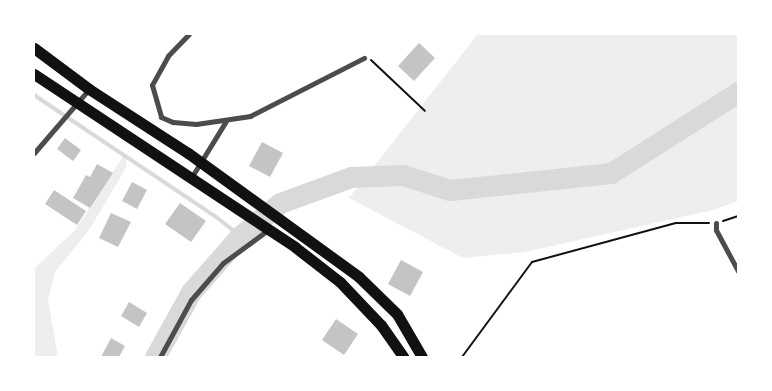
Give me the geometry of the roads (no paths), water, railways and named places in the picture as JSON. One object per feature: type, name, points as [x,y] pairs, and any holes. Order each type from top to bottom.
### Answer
[{"type":"main road","points":[[34,48],[89,89],[200,161],[359,277],[397,314],[422,357]]},
{"type":"main road","points":[[34,74],[269,230],[340,282],[381,325],[403,357]]},
{"type":"street","points":[[188,34],[168,56],[152,85],[161,117],[174,122],[196,124],[250,116],[364,58]]},
{"type":"street","points":[[34,153],[89,89]]},
{"type":"street","points":[[190,178],[226,121]]},
{"type":"street","points":[[716,223],[716,230],[738,271]]},
{"type":"street","points":[[160,357],[191,300],[223,263],[269,230]]},
{"type":"waterway","points":[[155,357],[191,292],[240,236],[280,203],[351,177],[403,175],[450,190],[611,173],[738,92]]},
{"type":"waterway","points":[[34,95],[216,217],[240,236]]}]
